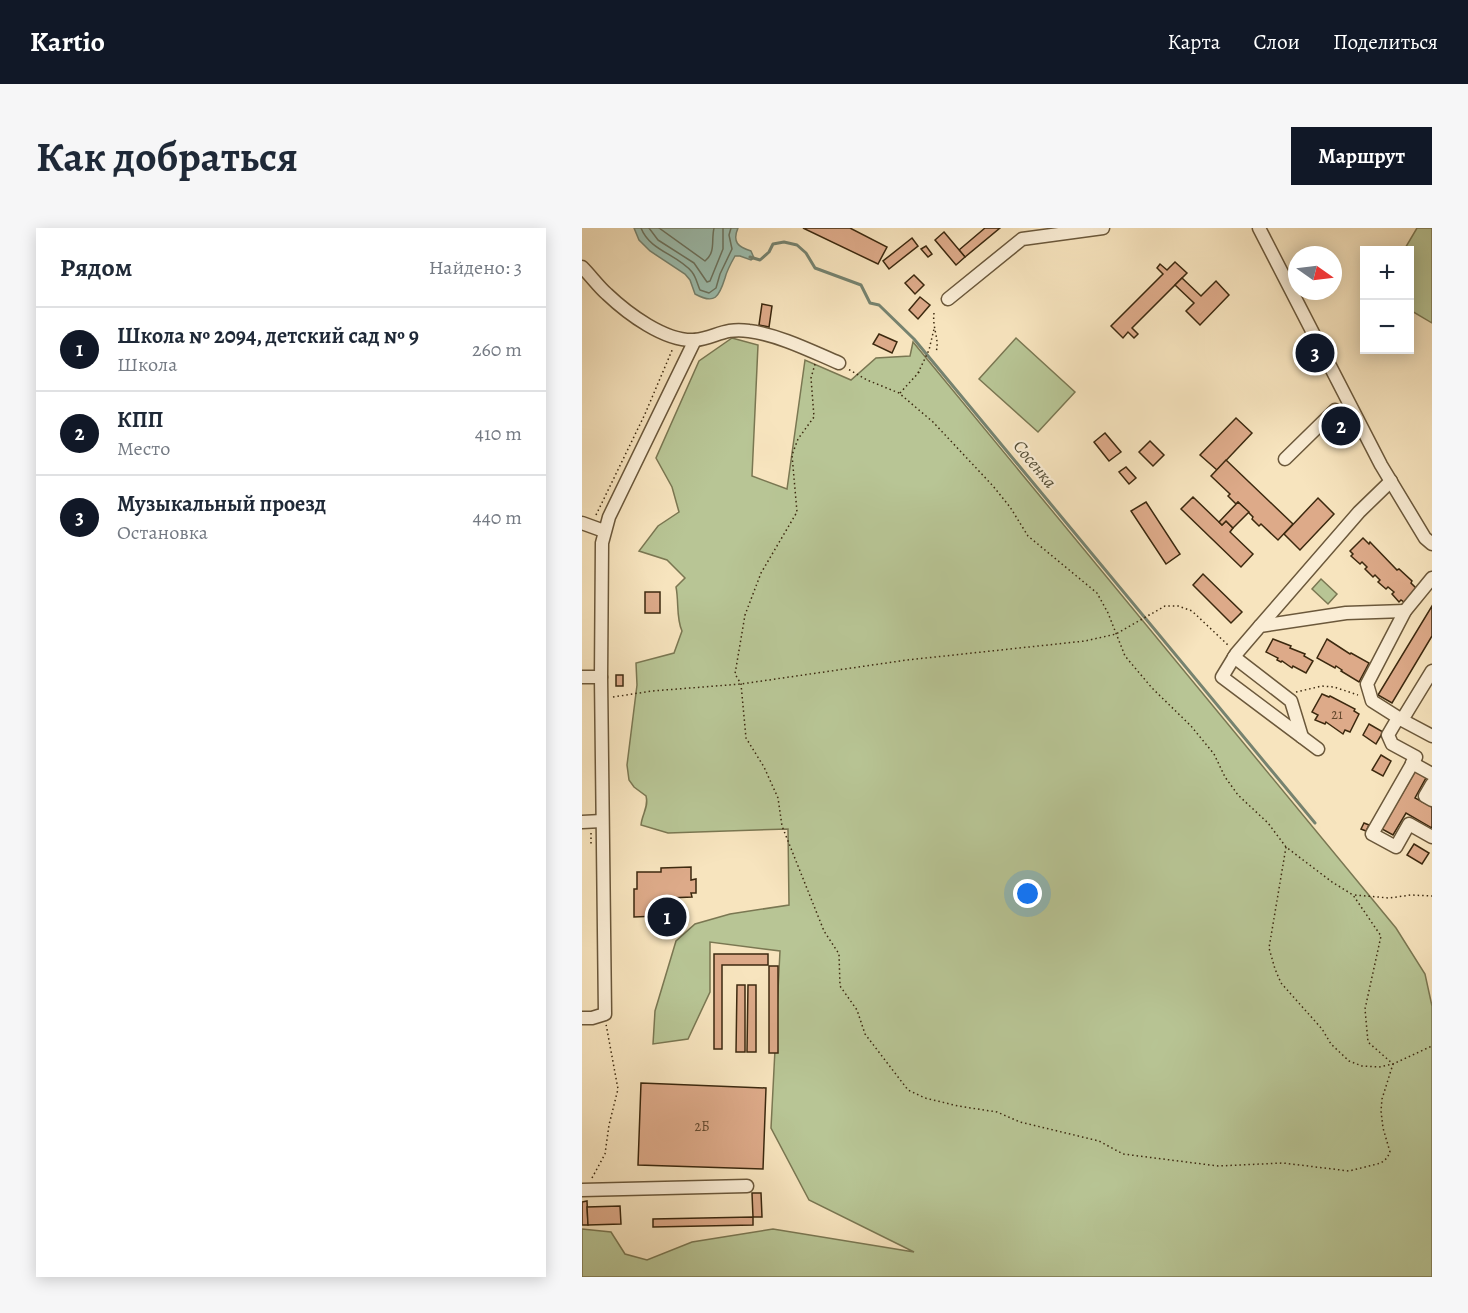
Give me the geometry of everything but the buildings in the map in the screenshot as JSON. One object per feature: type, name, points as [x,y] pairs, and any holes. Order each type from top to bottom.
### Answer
[{"type":"street","points":[[948,299],[1022,239],[1103,228]]},
{"type":"street","points":[[1259,228],[1391,481],[1425,538],[1432,544]]},
{"type":"street","points":[[582,267],[606,293],[653,329],[677,338],[695,340],[728,330],[749,331],[773,337],[839,363]]},
{"type":"street","points":[[582,1018],[605,1014],[592,822],[601,700],[604,531],[695,340]]},
{"type":"street","points":[[1285,459],[1335,410]]},
{"type":"street","points":[[1318,749],[1222,677],[1235,656],[1260,626],[1359,512],[1391,481]]},
{"type":"street","points":[[585,519],[604,531]]},
{"type":"street","points":[[1432,578],[1405,611],[1367,684],[1372,701],[1432,736]]},
{"type":"street","points":[[1260,626],[1346,613],[1405,611]]},
{"type":"street","points":[[1235,656],[1291,701],[1302,737]]},
{"type":"street","points":[[1432,671],[1428,688],[1389,735],[1392,744],[1416,757],[1372,834],[1396,847],[1409,824],[1432,837]]},
{"type":"street","points":[[582,677],[601,677]]},
{"type":"street","points":[[1412,763],[1432,774]]},
{"type":"street","points":[[1432,784],[1425,796],[1432,800]]},
{"type":"street","points":[[584,1190],[747,1186]]},
{"type":"path","points":[[918,373],[929,350],[934,329],[934,313]]},
{"type":"path","points":[[934,329],[939,344],[936,352]]},
{"type":"path","points":[[585,519],[596,517],[645,414],[677,338]]},
{"type":"path","points":[[818,355],[811,378],[814,417],[798,439],[792,455],[797,512],[760,573],[745,615],[735,674],[741,684],[746,738],[764,767],[778,798],[782,826],[824,931],[838,954],[840,986],[857,1011],[865,1034],[908,1090],[925,1098],[997,1112],[1020,1122],[1099,1141],[1124,1154],[1218,1166],[1283,1163],[1349,1172],[1381,1163],[1390,1152],[1381,1111],[1382,1098],[1393,1064]]},
{"type":"path","points":[[839,363],[867,380],[899,393],[913,403],[952,441],[1010,507],[1028,536],[1097,593],[1108,612],[1125,656],[1214,754],[1225,777],[1238,795],[1268,823],[1286,847],[1353,895],[1381,936],[1365,1009],[1368,1042],[1393,1064]]},
{"type":"path","points":[[899,393],[921,370]]},
{"type":"path","points":[[601,700],[652,692],[741,684],[908,660],[1085,641],[1116,634],[1165,606],[1178,606],[1192,611],[1235,656]]},
{"type":"path","points":[[1280,693],[1298,692],[1322,686],[1334,687],[1372,701]]},
{"type":"path","points":[[591,845],[592,822]]},
{"type":"path","points":[[1286,847],[1269,948],[1281,983],[1322,1029],[1330,1044],[1349,1061],[1369,1067],[1379,1067],[1393,1064],[1432,1046]]},
{"type":"path","points":[[1353,895],[1389,898],[1411,895],[1432,896]]},
{"type":"path","points":[[584,1190],[605,1154],[618,1089],[605,1014]]},
{"type":"green space","points":[[1417,228],[1432,228],[1432,323],[1414,312],[1414,246],[1406,246]]},
{"type":"green space","points":[[732,338],[758,345],[752,476],[787,489],[805,360],[851,380],[876,358],[910,356],[913,342],[1396,928],[1425,974],[1432,1006],[1432,1277],[582,1277],[582,1229],[611,1232],[625,1254],[647,1260],[692,1242],[773,1229],[914,1252],[809,1200],[771,1128],[780,951],[710,942],[710,992],[688,1039],[653,1044],[655,1011],[676,941],[695,924],[730,914],[789,905],[788,829],[668,833],[641,825],[647,804],[646,796],[629,780],[627,765],[637,685],[636,663],[674,653],[682,631],[676,587],[685,578],[667,560],[639,551],[658,526],[679,512],[672,487],[656,458],[699,361]]},
{"type":"green space","points":[[1016,338],[1075,392],[1038,432],[979,379]]},
{"type":"green space","points":[[1321,579],[1337,594],[1328,604],[1312,589]]},
{"type":"water","points":[[634,228],[738,228],[737,243],[751,251],[754,258],[751,260],[735,256],[718,294],[712,299],[707,299],[695,294],[685,274],[650,251],[639,240]]},
{"type":"waterway","name":"Сосенка","points":[[750,257],[760,260],[769,252],[773,244],[784,242],[797,245],[806,253],[815,268],[861,285],[870,303],[879,305],[914,339],[1315,823]]},
{"type":"place","name":"Музыкальный проезд","points":[[1315,353]]},
{"type":"place","name":"КПП","points":[[1341,426]]},
{"type":"place","name":"Школа № 2094, детский сад № 9","points":[[667,917]]}]
